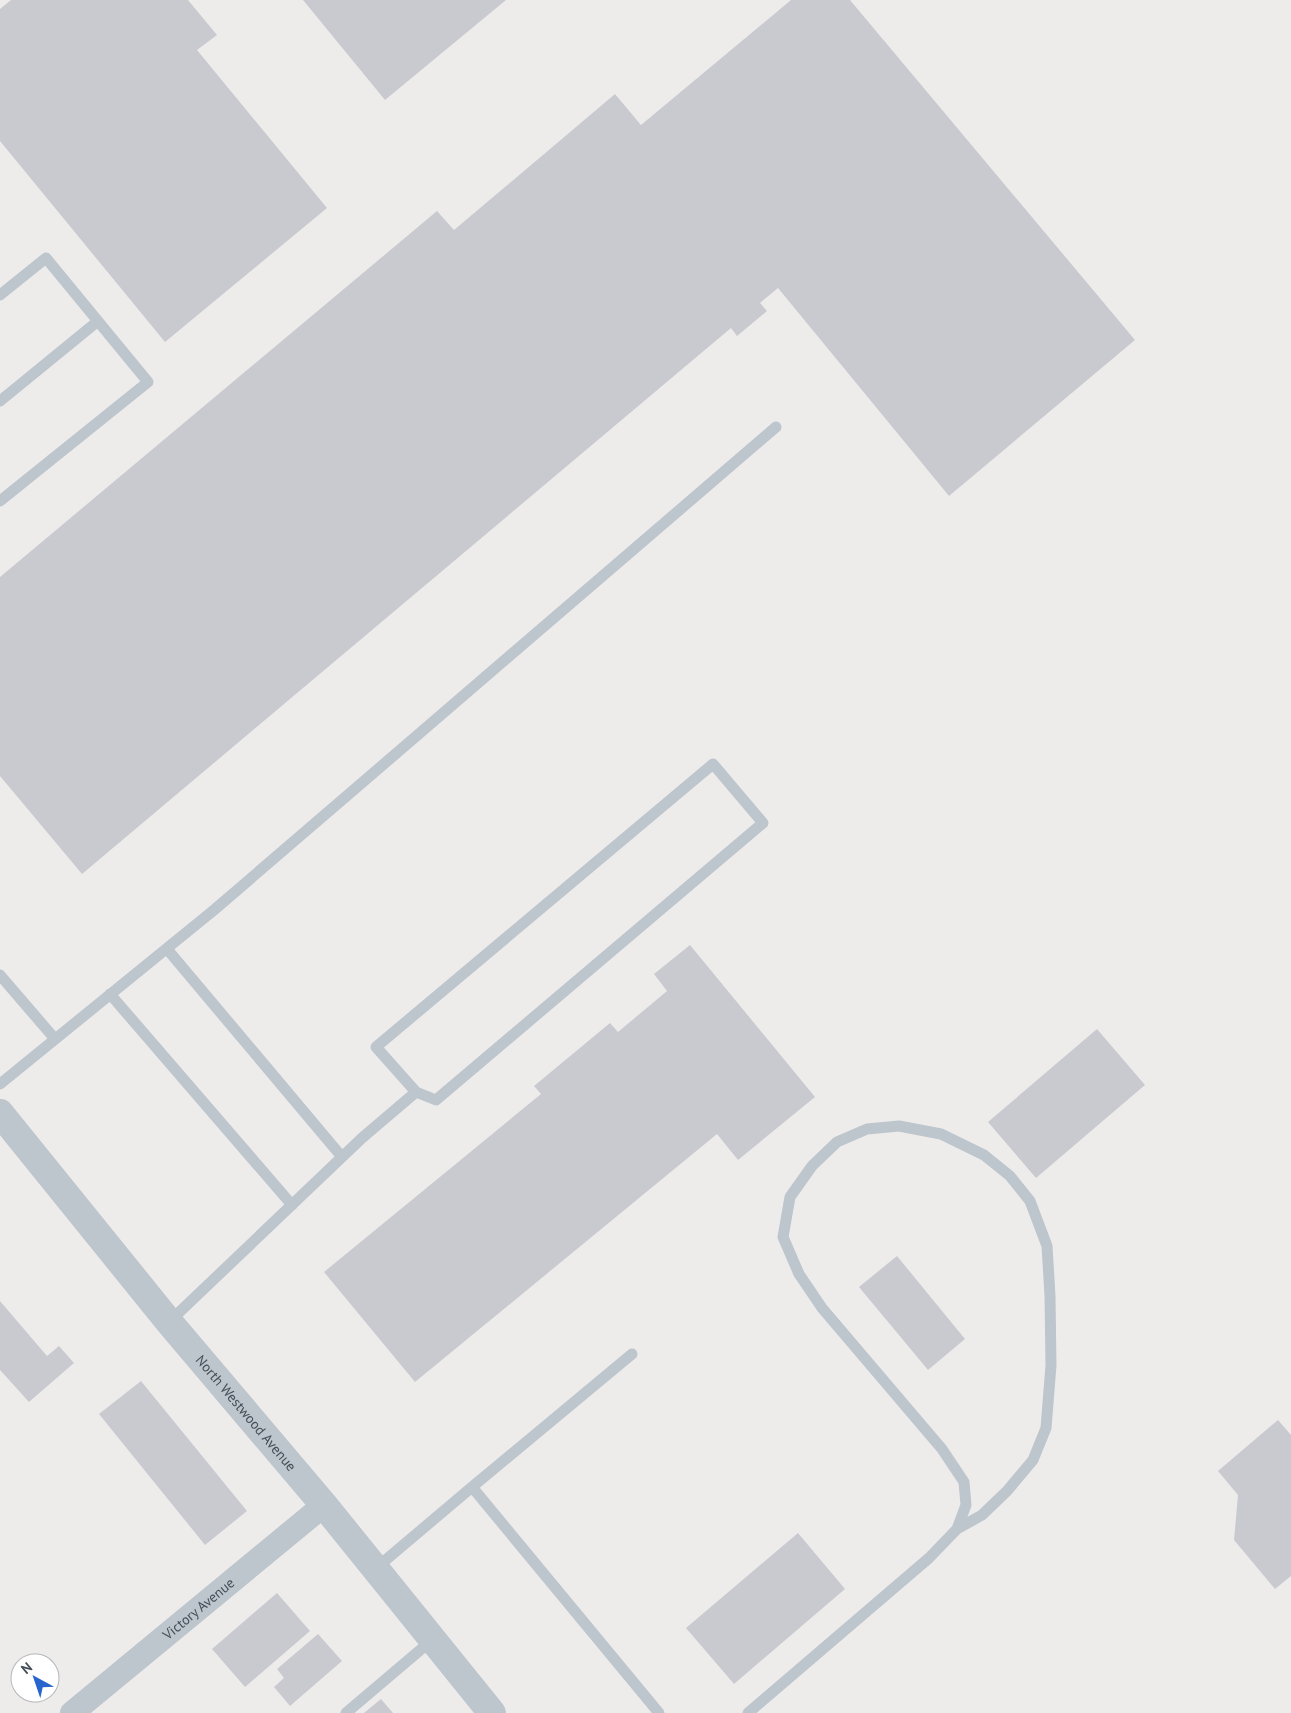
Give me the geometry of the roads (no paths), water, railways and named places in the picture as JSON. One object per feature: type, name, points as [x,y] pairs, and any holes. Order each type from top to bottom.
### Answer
[{"type":"street","name":"North Westwood Avenue","points":[[0,1114],[169,1322],[375,1568],[492,1713]]},
{"type":"street","name":"Victory Avenue","points":[[72,1713],[324,1506]]},
{"type":"lane","points":[[0,295],[46,258],[148,382],[0,501]]},
{"type":"lane","points":[[0,401],[98,321]]},
{"type":"lane","points":[[0,1084],[167,948],[776,427]]},
{"type":"lane","points":[[713,764],[764,823],[436,1100],[416,1092],[376,1047],[713,764]]},
{"type":"lane","points":[[167,948],[342,1157]]},
{"type":"lane","points":[[0,974],[56,1039]]},
{"type":"lane","points":[[110,994],[292,1206]]},
{"type":"lane","points":[[169,1322],[342,1157],[416,1092]]},
{"type":"lane","points":[[748,1713],[929,1558],[957,1529],[982,1515],[1007,1491],[1033,1460],[1046,1428],[1051,1365],[1047,1246],[1030,1201],[1010,1176],[984,1155],[941,1134],[899,1126],[867,1129],[837,1142],[812,1166],[790,1197],[783,1237],[799,1274],[822,1308],[942,1450],[964,1482],[966,1505],[957,1529]]},
{"type":"lane","points":[[375,1568],[632,1354]]},
{"type":"lane","points":[[472,1487],[659,1713]]},
{"type":"lane","points":[[346,1713],[432,1639]]}]
